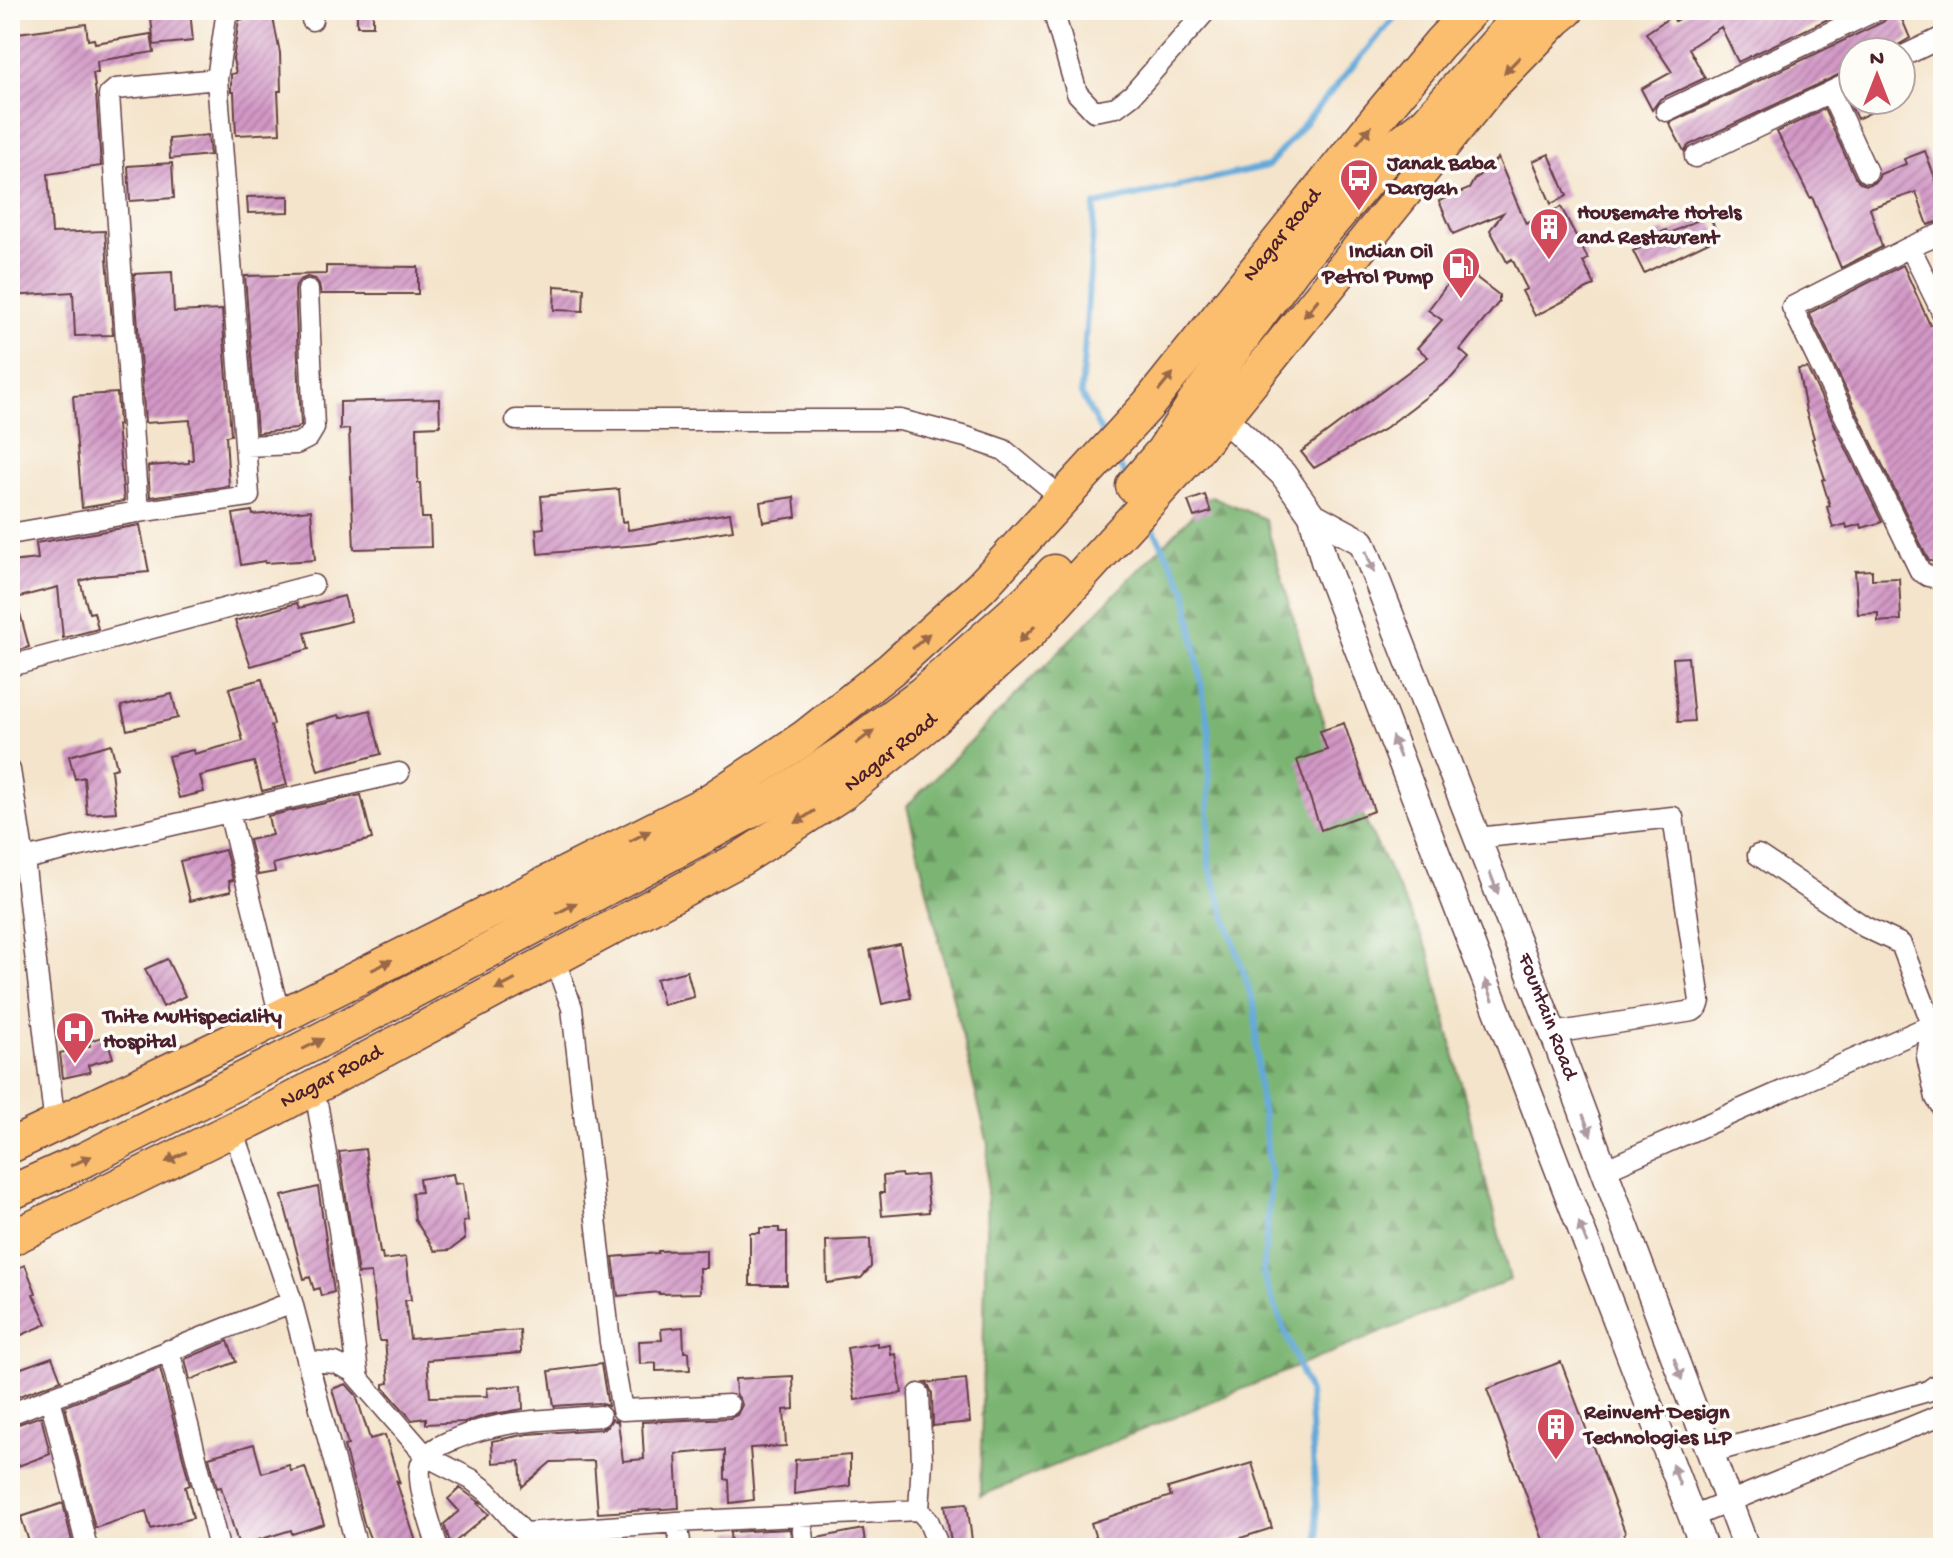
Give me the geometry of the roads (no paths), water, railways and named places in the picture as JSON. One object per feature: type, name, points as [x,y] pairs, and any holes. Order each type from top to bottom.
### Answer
[{"type":"highway","name":"Nagar Road","points":[[10,1146],[280,1017],[708,802],[792,746],[891,669],[981,587],[1147,406],[1439,44],[1471,10]]},
{"type":"highway","points":[[1210,408],[1295,266],[1394,148],[1427,122],[1526,10]]},
{"type":"highway","points":[[10,1193],[88,1158],[334,1033],[775,798],[843,753],[923,693],[1138,498],[1163,451],[1210,408],[1488,89],[1567,10]]},
{"type":"highway","points":[[1210,408],[1211,328]]},
{"type":"highway","name":"Nagar Road","points":[[10,1239],[233,1129],[742,858],[844,792],[934,719],[1028,634],[1138,498]]},
{"type":"street","points":[[10,534],[249,496],[217,79],[227,10]]},
{"type":"street","points":[[1053,10],[1077,93],[1094,111],[1116,107],[1132,95],[1207,10]]},
{"type":"street","points":[[1666,111],[1877,10]]},
{"type":"street","points":[[1917,49],[1943,37]]},
{"type":"street","points":[[138,512],[109,95],[116,89],[217,79]]},
{"type":"street","points":[[1695,157],[1837,89]]},
{"type":"street","points":[[1830,92],[1867,172]]},
{"type":"street","points":[[1943,233],[1792,307],[1920,571],[1943,579]]},
{"type":"street","points":[[1910,247],[1943,314]]},
{"type":"street","points":[[245,446],[296,444],[308,438],[314,428],[308,290]]},
{"type":"street","name":"Fountain Road","points":[[1210,408],[1283,474],[1312,515],[1324,561],[1704,1548]]},
{"type":"street","points":[[516,420],[900,420],[1004,450],[1062,498]]},
{"type":"street","name":"Fountain Road","points":[[1312,515],[1362,542],[1557,1045],[1746,1548]]},
{"type":"street","points":[[10,666],[313,585]]},
{"type":"street","points":[[10,770],[24,859],[55,1126]]},
{"type":"street","points":[[24,859],[399,773]]},
{"type":"street","points":[[229,812],[280,1017]]},
{"type":"street","points":[[1477,838],[1673,817],[1700,1001],[1698,1007],[1693,1011],[1557,1045],[1520,1070]]},
{"type":"street","points":[[1758,855],[1865,927],[1901,944],[1938,1022],[1927,1056],[1936,1098],[1943,1109]]},
{"type":"street","points":[[559,972],[572,1008],[610,1342],[622,1410],[729,1405]]},
{"type":"street","points":[[1604,1170],[1938,1022]]},
{"type":"street","points":[[318,1108],[339,1230],[359,1379]]},
{"type":"street","points":[[233,1129],[292,1302],[357,1548]]},
{"type":"street","points":[[10,1413],[292,1302]]},
{"type":"street","points":[[169,1350],[219,1548]]},
{"type":"street","points":[[309,1361],[335,1363],[352,1371],[426,1456],[471,1479],[488,1492],[530,1540],[677,1522],[919,1510]]},
{"type":"street","points":[[1710,1453],[1928,1391],[1943,1380]]},
{"type":"street","points":[[919,1394],[922,1461],[919,1510],[928,1520],[936,1540]]},
{"type":"street","points":[[50,1398],[87,1548]]},
{"type":"street","points":[[1692,1517],[1943,1414]]},
{"type":"street","points":[[438,1548],[420,1480],[421,1466],[426,1456],[443,1443],[493,1425],[600,1416]]},
{"type":"street","points":[[801,1516],[805,1548]]},
{"type":"street","points":[[677,1522],[681,1548]]},
{"type":"waterway","points":[[1104,437],[1081,394],[1095,205],[1268,166],[1401,10]]},
{"type":"waterway","points":[[1115,457],[1127,479]]},
{"type":"waterway","points":[[1147,517],[1186,590],[1209,731],[1209,865],[1255,1008],[1258,1078],[1271,1177],[1263,1275],[1309,1393],[1319,1548]]},
{"type":"place","name":"Janak Baba Dargah","points":[[1359,212]]},
{"type":"place","name":"Housemate Hotels and Restaurent","points":[[1549,261]]},
{"type":"place","name":"Indian Oil Petrol Pump","points":[[1461,300]]},
{"type":"place","name":"Thite Multispeciality Hospital","points":[[75,1065]]},
{"type":"place","name":"Reinvent Design Technologies LLP","points":[[1556,1461]]}]
